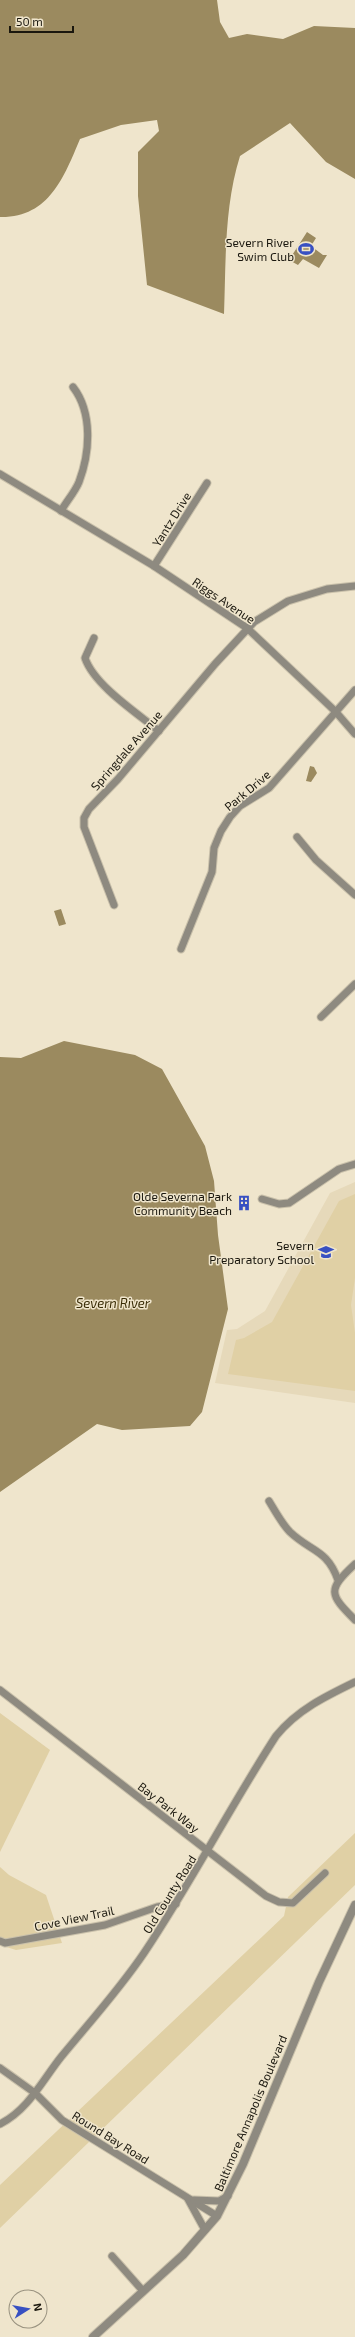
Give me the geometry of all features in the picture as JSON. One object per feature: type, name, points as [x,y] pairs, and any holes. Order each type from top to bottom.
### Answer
[{"type":"street","points":[[61,511],[78,483],[87,453],[86,412],[80,397],[73,387]]},
{"type":"street","name":"Riggs Avenue","points":[[0,474],[154,566],[247,628],[335,711],[355,734]]},
{"type":"street","name":"Yantz Drive","points":[[154,566],[206,483]]},
{"type":"street","name":"Springdale Avenue","points":[[114,904],[90,845],[84,818],[89,808],[118,779],[247,628],[265,614],[288,601],[327,589],[355,586]]},
{"type":"street","points":[[94,638],[85,658],[92,672],[124,703],[159,731]]},
{"type":"street","name":"Park Drive","points":[[181,949],[212,872],[214,848],[221,831],[230,817],[240,806],[269,788],[355,690]]},
{"type":"street","points":[[297,837],[316,860],[355,895]]},
{"type":"street","points":[[321,1017],[355,984]]},
{"type":"street","points":[[262,1200],[279,1204],[289,1203],[339,1169],[355,1164]]},
{"type":"street","points":[[269,1501],[289,1532],[310,1547],[321,1552],[329,1561],[338,1580]]},
{"type":"street","points":[[355,1564],[338,1580],[334,1591],[337,1601],[355,1620]]},
{"type":"street","name":"Old County Road","points":[[0,2124],[22,2109],[56,2063],[143,1954],[176,1904],[208,1851],[255,1768],[284,1726],[315,1702],[355,1682]]},
{"type":"street","name":"Bay Park Way","points":[[0,1690],[266,1896],[279,1902],[293,1903],[325,1873]]},
{"type":"street","name":"Cove View Trail","points":[[0,1941],[5,1943],[105,1925],[157,1907],[176,1904]]},
{"type":"street","name":"Baltimore Annapolis Boulevard","points":[[93,2337],[143,2291],[205,2230],[217,2216],[228,2196],[335,1947],[355,1905]]},
{"type":"street","name":"Round Bay Road","points":[[0,2068],[35,2093],[62,2120],[217,2216]]},
{"type":"street","points":[[189,2199],[218,2201],[228,2196]]},
{"type":"street","points":[[189,2199],[205,2230]]},
{"type":"street","points":[[112,2256],[143,2291]]},
{"type":"shaded area","name":"Severn Preparatory School","points":[[355,1182],[355,1403],[215,1383],[227,1330],[237,1329],[265,1311],[330,1193]]},
{"type":"shaded area","name":"Severn Preparatory School","points":[[355,1194],[355,1278],[351,1305],[355,1333],[355,1391],[228,1374],[236,1340],[244,1338],[272,1322],[339,1201]]},
{"type":"shaded area","points":[[0,1713],[50,1750],[0,1852]]},
{"type":"shaded area","points":[[355,1833],[355,1885],[0,2228],[0,2185],[284,1916],[288,1897]]},
{"type":"shaded area","points":[[0,1867],[9,1875],[46,1895],[62,1943],[16,1950],[0,1945]]},
{"type":"water","points":[[0,0],[217,0],[220,22],[229,38],[247,34],[283,39],[314,26],[355,28],[355,179],[326,162],[290,123],[240,156],[228,215],[224,314],[147,285],[138,196],[138,152],[159,131],[157,120],[121,125],[80,139],[61,181],[43,203],[31,211],[17,215],[0,217]]},
{"type":"water","name":"Severn River Swim Club","points":[[307,232],[316,238],[311,246],[323,255],[327,255],[319,268],[303,259],[298,265],[289,260]]},
{"type":"water","points":[[310,766],[314,767],[317,773],[311,782],[306,781]]},
{"type":"water","points":[[61,909],[66,924],[59,926],[54,911]]},
{"type":"water","name":"Severn River","points":[[64,1041],[135,1055],[162,1069],[205,1146],[214,1181],[218,1235],[228,1309],[202,1412],[190,1426],[122,1430],[97,1424],[0,1492],[0,1057],[21,1058]]},
{"type":"place","name":"Severn River Swim Club","points":[[306,249]]},
{"type":"place","name":"Olde Severna Park Community Beach","points":[[244,1203]]},
{"type":"place","name":"Severn Preparatory School","points":[[326,1252]]}]
